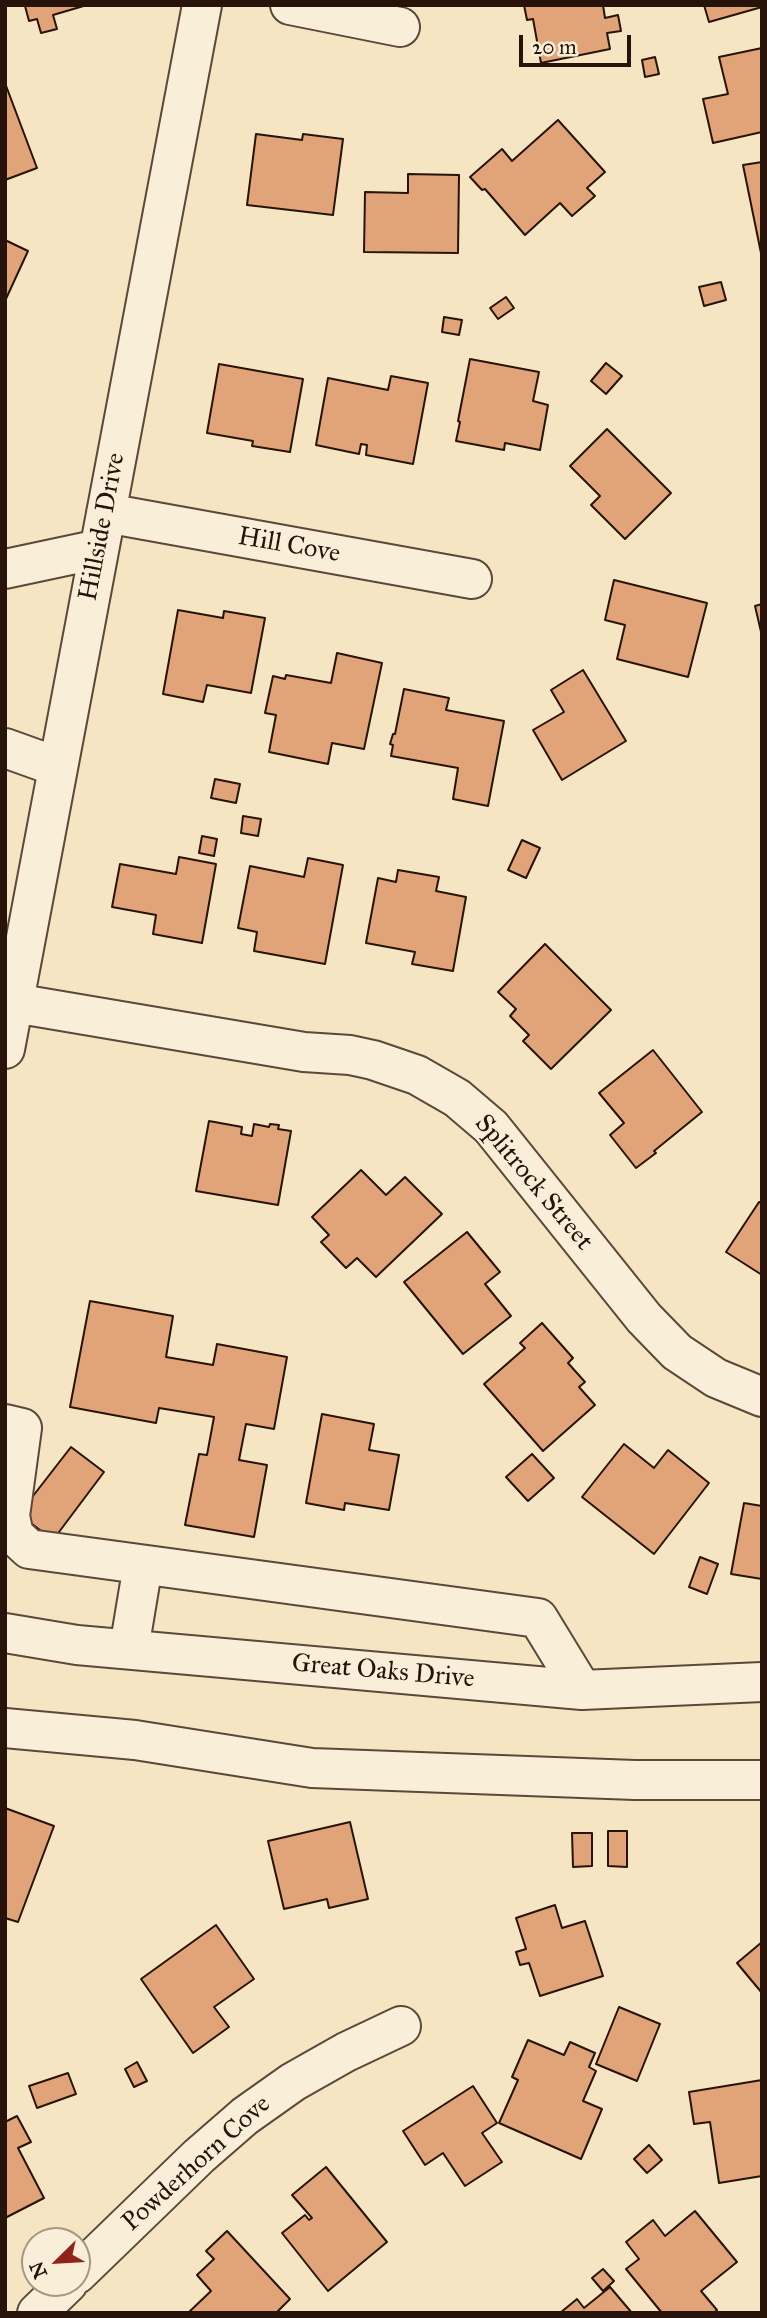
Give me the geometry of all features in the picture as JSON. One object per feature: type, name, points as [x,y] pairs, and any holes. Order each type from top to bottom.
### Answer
[{"type":"street","name":"Hillside Drive","points":[[5,1049],[202,5]]},
{"type":"street","points":[[290,5],[400,27]]},
{"type":"street","points":[[5,569],[103,531]]},
{"type":"street","name":"Hill Cove","points":[[103,531],[472,579]]},
{"type":"street","points":[[5,748],[58,767]]},
{"type":"street","name":"Splitrock Street","points":[[14,1003],[304,1052],[350,1055],[417,1075],[457,1098],[491,1127],[644,1318],[677,1352],[716,1378],[762,1397]]},
{"type":"street","points":[[5,1424],[22,1429],[10,1516],[14,1535],[29,1549],[538,1618],[582,1690]]},
{"type":"street","points":[[129,1649],[142,1564]]},
{"type":"street","name":"Great Oaks Drive","points":[[5,1633],[77,1645],[582,1690],[762,1682]]},
{"type":"street","points":[[5,1728],[135,1740],[312,1768],[635,1780],[762,1780]]},
{"type":"street","name":"Powderhorn Cove","points":[[91,2260],[199,2156],[245,2116],[293,2082],[346,2052],[401,2026]]},
{"type":"street","points":[[37,2313],[54,2297]]},
{"type":"building","points":[[21,5],[87,5],[53,15],[57,29],[41,33],[37,19],[29,21],[25,6]]},
{"type":"building","points":[[524,5],[603,5],[605,18],[618,15],[621,31],[607,33],[610,49],[541,63],[533,19],[527,20]]},
{"type":"building","points":[[704,5],[762,5],[762,7],[709,22]]},
{"type":"building","points":[[762,48],[762,132],[713,143],[703,99],[728,94],[719,57]]},
{"type":"building","points":[[655,57],[659,74],[645,77],[642,60]]},
{"type":"building","points":[[5,83],[37,168],[5,180]]},
{"type":"building","points":[[558,120],[605,172],[587,188],[595,196],[572,216],[560,203],[525,235],[485,189],[482,190],[470,177],[502,149],[512,161]]},
{"type":"building","points":[[256,134],[302,140],[303,134],[343,139],[333,215],[247,205]]},
{"type":"building","points":[[762,162],[762,253],[761,253],[743,165]]},
{"type":"building","points":[[408,174],[459,175],[458,253],[364,252],[365,192],[408,193]]},
{"type":"building","points":[[5,240],[28,251],[5,301]]},
{"type":"building","points":[[721,282],[726,300],[704,306],[699,287]]},
{"type":"building","points":[[506,297],[514,308],[498,319],[490,308]]},
{"type":"building","points":[[444,317],[462,320],[459,335],[442,332]]},
{"type":"building","points":[[470,359],[539,372],[533,401],[548,405],[540,450],[505,443],[504,450],[456,441]]},
{"type":"building","points":[[606,363],[622,376],[606,394],[591,381]]},
{"type":"building","points":[[219,364],[303,379],[290,452],[252,446],[253,441],[207,433]]},
{"type":"building","points":[[391,376],[428,383],[413,464],[366,455],[367,445],[361,444],[359,454],[316,445],[328,378],[388,390]]},
{"type":"building","points":[[607,429],[671,493],[625,539],[591,505],[600,496],[570,466]]},
{"type":"building","points":[[614,580],[707,603],[688,677],[617,659],[625,625],[605,620]]},
{"type":"building","points":[[762,604],[762,636],[755,606]]},
{"type":"building","points":[[178,610],[223,618],[224,611],[265,618],[251,693],[207,685],[203,702],[163,694]]},
{"type":"building","points":[[337,653],[382,663],[364,749],[332,743],[328,764],[269,752],[276,715],[265,713],[273,676],[285,679],[286,675],[331,683]]},
{"type":"building","points":[[583,670],[626,741],[562,780],[533,730],[564,712],[551,690]]},
{"type":"building","points":[[404,689],[449,698],[446,710],[504,721],[488,806],[453,799],[458,768],[391,756],[393,745],[390,744],[395,734]]},
{"type":"building","points":[[215,779],[240,784],[236,803],[211,798]]},
{"type":"building","points":[[243,816],[261,819],[258,836],[241,833]]},
{"type":"building","points":[[202,836],[217,839],[214,856],[199,853]]},
{"type":"building","points":[[522,840],[540,848],[526,878],[508,870]]},
{"type":"building","points":[[179,857],[216,864],[202,943],[153,934],[156,915],[112,907],[120,864],[176,874]]},
{"type":"building","points":[[308,858],[343,865],[325,964],[254,951],[257,932],[238,928],[250,866],[304,877]]},
{"type":"building","points":[[398,870],[439,877],[436,891],[466,897],[453,971],[412,964],[415,952],[366,943],[378,878],[396,882]]},
{"type":"building","points":[[545,944],[611,1010],[551,1069],[523,1041],[529,1035],[510,1016],[516,1009],[498,992]]},
{"type":"building","points":[[653,1050],[702,1112],[636,1168],[610,1135],[624,1123],[599,1093]]},
{"type":"building","points":[[209,1121],[242,1127],[241,1134],[252,1136],[254,1124],[269,1127],[270,1124],[279,1125],[278,1129],[291,1131],[278,1205],[196,1191]]},
{"type":"building","points":[[361,1170],[386,1195],[405,1177],[442,1214],[376,1277],[357,1258],[346,1268],[321,1242],[329,1235],[312,1217]]},
{"type":"building","points":[[759,1202],[762,1203],[762,1275],[726,1252]]},
{"type":"building","points":[[467,1232],[500,1272],[485,1284],[511,1316],[463,1354],[404,1282]]},
{"type":"building","points":[[90,1301],[173,1316],[166,1357],[213,1365],[217,1344],[287,1357],[274,1429],[246,1424],[239,1460],[267,1465],[254,1537],[185,1525],[199,1454],[207,1455],[214,1417],[159,1408],[156,1423],[70,1407]]},
{"type":"building","points":[[542,1323],[573,1358],[568,1363],[585,1382],[579,1387],[595,1405],[543,1451],[484,1384],[525,1348],[520,1343]]},
{"type":"building","points":[[322,1414],[374,1424],[369,1450],[399,1455],[389,1510],[345,1503],[344,1510],[306,1503]]},
{"type":"building","points":[[624,1444],[654,1468],[668,1450],[709,1483],[654,1554],[582,1497]]},
{"type":"building","points":[[71,1447],[104,1472],[53,1540],[19,1514]]},
{"type":"building","points":[[532,1454],[554,1478],[528,1501],[506,1477]]},
{"type":"building","points":[[744,1503],[762,1506],[762,1579],[731,1574]]},
{"type":"building","points":[[700,1557],[718,1564],[707,1594],[689,1587]]},
{"type":"building","points":[[5,1808],[54,1826],[18,1922],[5,1918]]},
{"type":"building","points":[[350,1822],[368,1899],[329,1908],[327,1899],[284,1909],[268,1841]]},
{"type":"building","points":[[608,1831],[627,1831],[627,1867],[608,1866]]},
{"type":"building","points":[[572,1833],[592,1833],[592,1866],[573,1867]]},
{"type":"building","points":[[555,1905],[562,1928],[585,1921],[603,1976],[540,1996],[529,1963],[520,1965],[516,1952],[526,1949],[516,1918]]},
{"type":"building","points":[[216,1925],[254,1979],[214,2007],[229,2027],[193,2053],[141,1979]]},
{"type":"building","points":[[762,1942],[762,1993],[737,1963]]},
{"type":"building","points":[[619,2007],[660,2024],[637,2081],[596,2064]]},
{"type":"building","points":[[528,2040],[564,2055],[570,2042],[595,2053],[589,2067],[596,2071],[583,2101],[602,2109],[581,2159],[499,2123],[518,2080],[512,2077]]},
{"type":"building","points":[[137,2062],[147,2081],[134,2087],[125,2069]]},
{"type":"building","points":[[68,2073],[76,2094],[37,2108],[29,2086]]},
{"type":"building","points":[[762,2080],[762,2176],[719,2183],[710,2122],[694,2124],[689,2092]]},
{"type":"building","points":[[473,2086],[497,2123],[482,2133],[502,2162],[465,2186],[443,2153],[425,2165],[403,2131]]},
{"type":"building","points":[[17,2116],[31,2142],[18,2148],[44,2198],[5,2218],[5,2122]]},
{"type":"building","points":[[649,2145],[662,2160],[647,2173],[634,2159]]},
{"type":"building","points":[[326,2167],[387,2242],[328,2291],[282,2233],[305,2215],[309,2220],[312,2218],[292,2195]]},
{"type":"building","points":[[695,2211],[737,2262],[701,2291],[717,2310],[714,2313],[662,2313],[626,2269],[639,2259],[626,2242],[653,2220],[665,2236]]},
{"type":"building","points":[[227,2231],[290,2299],[276,2313],[188,2313],[211,2291],[197,2275],[214,2259],[206,2251]]},
{"type":"building","points":[[603,2269],[614,2281],[603,2291],[592,2278]]},
{"type":"building","points":[[610,2287],[632,2313],[560,2313],[577,2299],[584,2308]]}]
